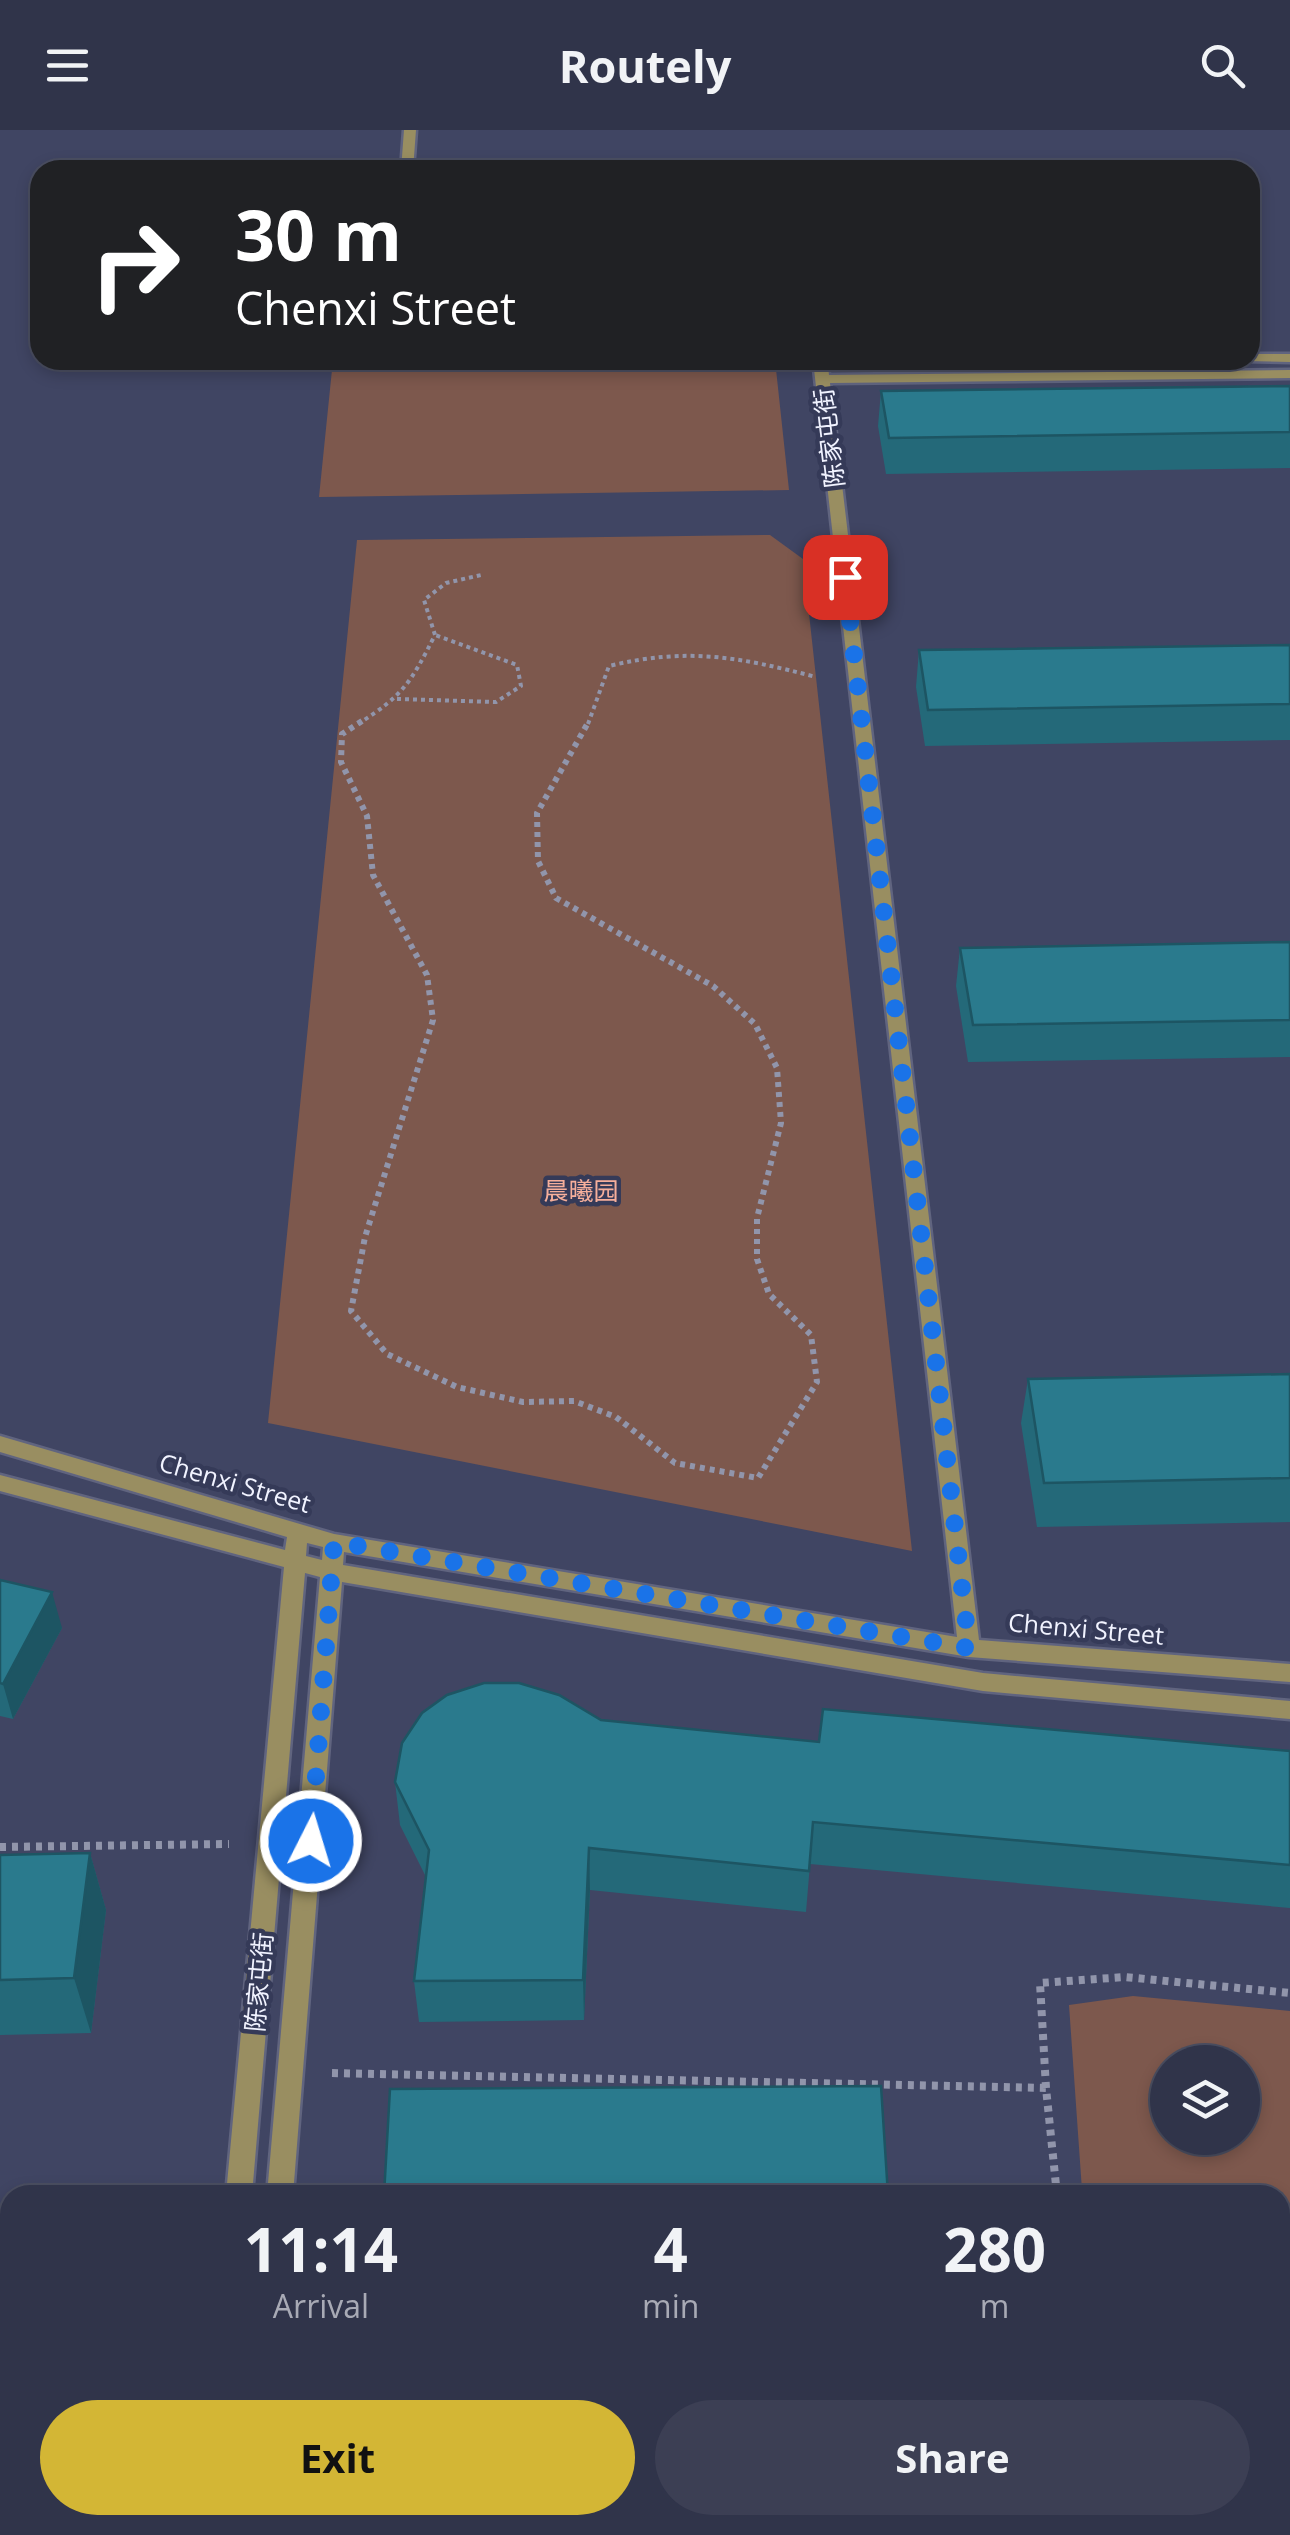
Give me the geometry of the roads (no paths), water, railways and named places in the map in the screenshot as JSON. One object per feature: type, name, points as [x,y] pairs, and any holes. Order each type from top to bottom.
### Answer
[{"type":"street","points":[[408,160],[410,130]]},
{"type":"street","points":[[1260,358],[1290,358]]},
{"type":"street","name":"陈家屯街","points":[[820,370],[969,1648]]},
{"type":"street","points":[[1021,370],[1290,374]]},
{"type":"street","name":"Chenxi Street","points":[[0,1444],[334,1542],[969,1648],[1290,1672]]},
{"type":"street","points":[[0,1483],[296,1565],[334,1572],[983,1682],[1290,1710]]},
{"type":"street","name":"陈家屯街","points":[[240,2185],[298,1529]]},
{"type":"street","name":"陈家屯街","points":[[281,2185],[334,1542]]},
{"type":"park label","name":"晨曦园","points":[[581,1191]]}]
